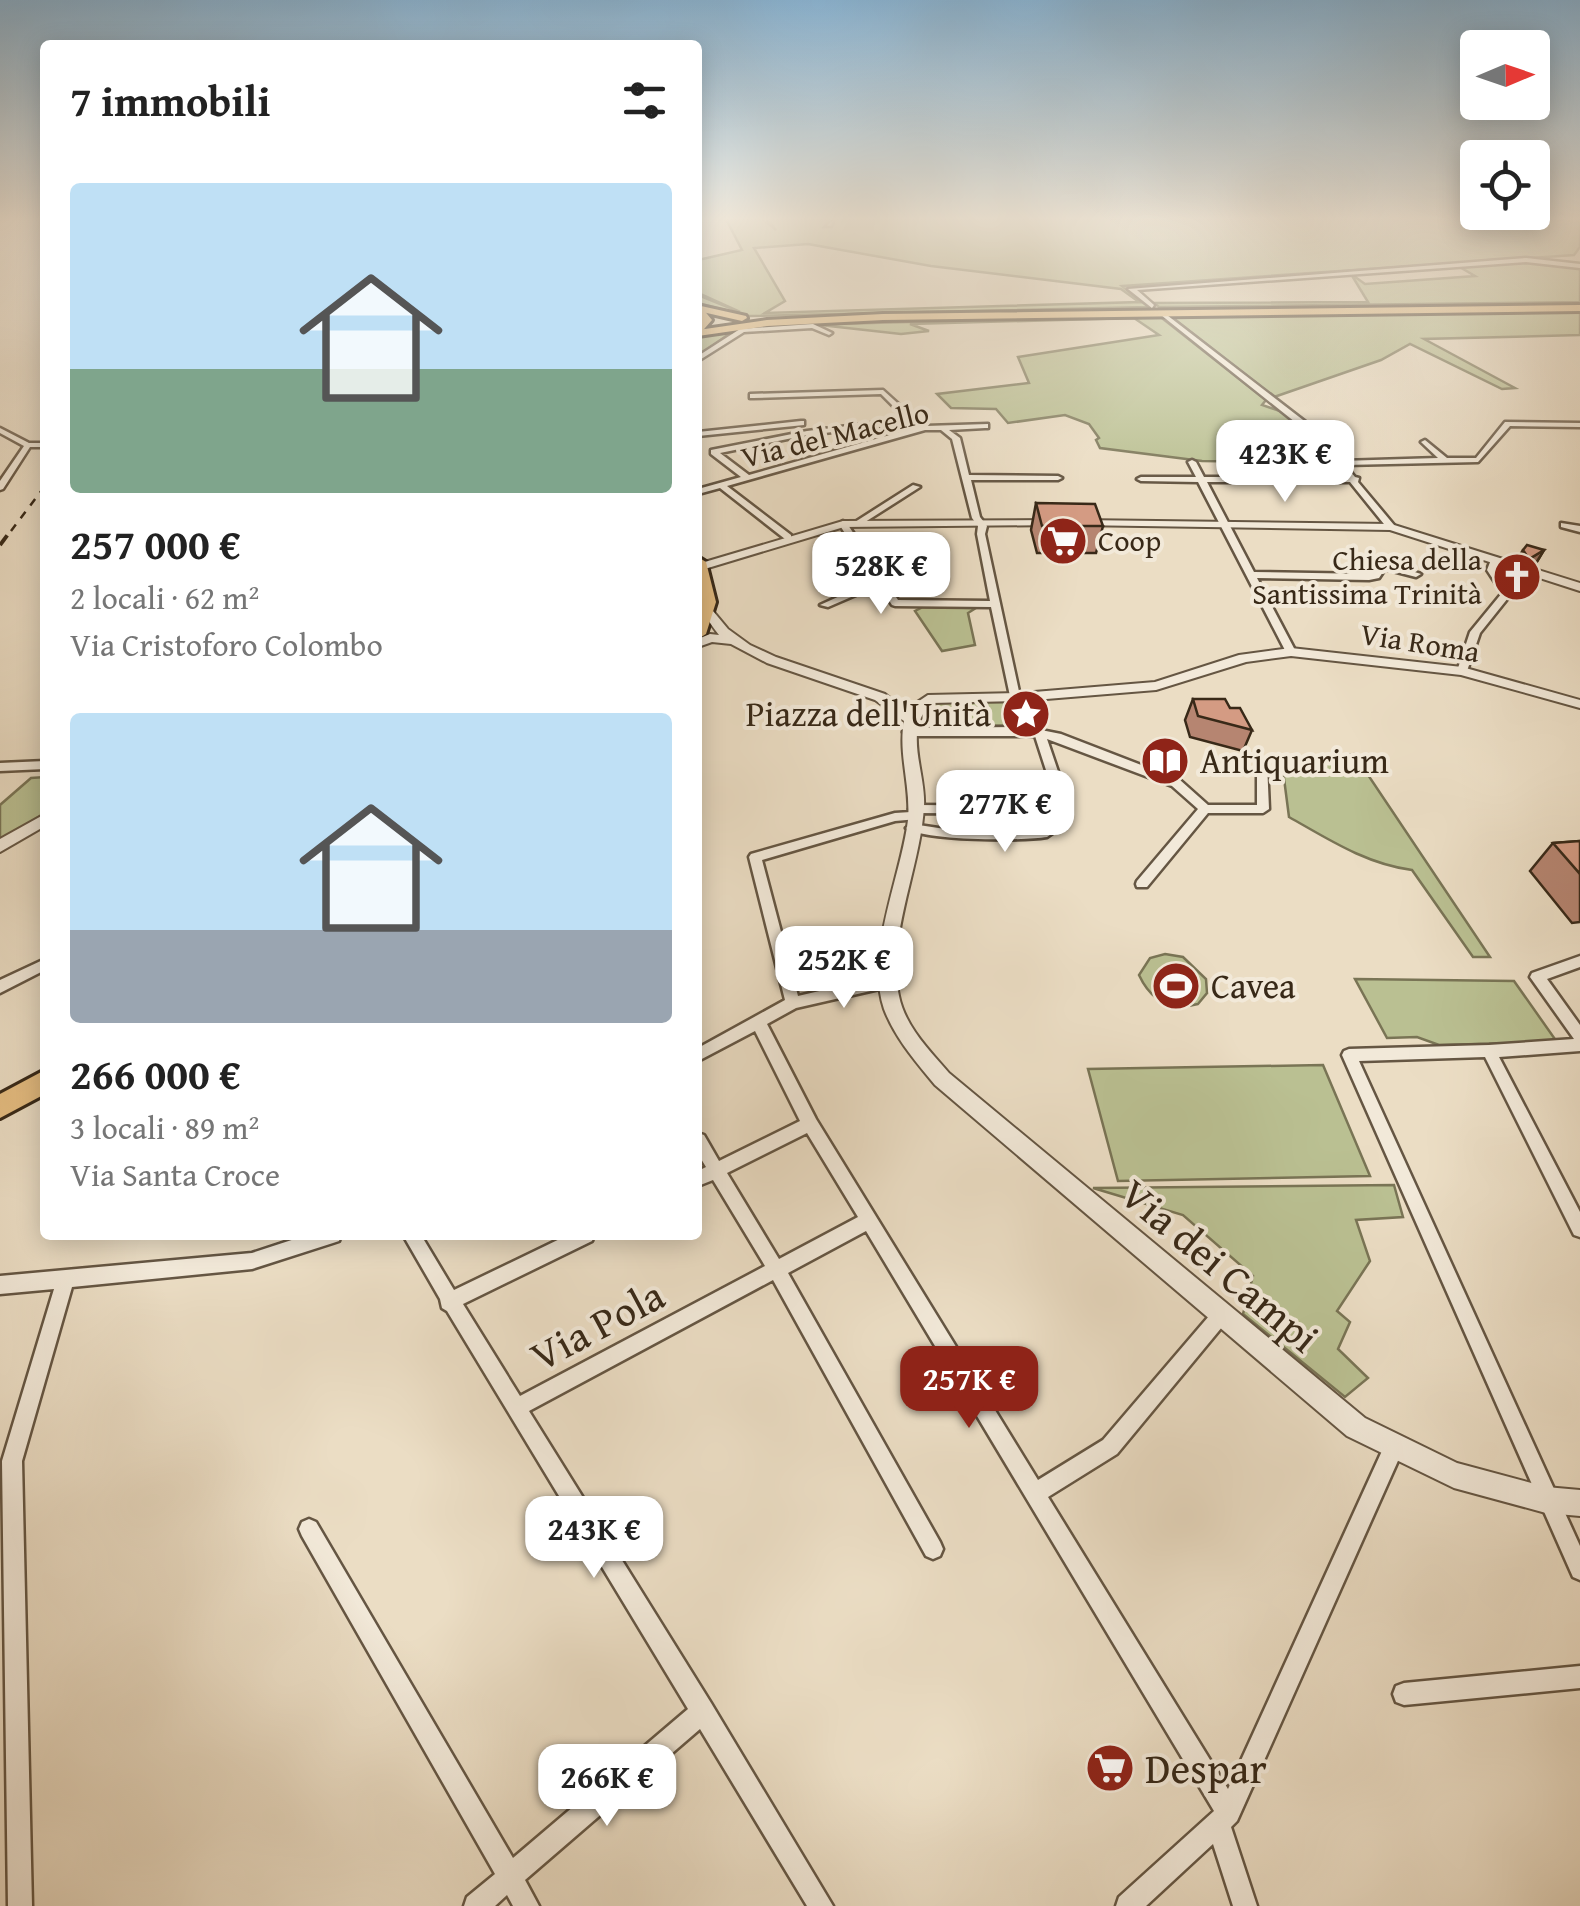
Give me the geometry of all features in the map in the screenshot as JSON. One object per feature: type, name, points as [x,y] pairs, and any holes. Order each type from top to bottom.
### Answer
[{"type":"main road","points":[[702,309],[752,318],[1446,308]]},
{"type":"main road","points":[[702,332],[767,322],[900,317],[1460,308]]},
{"type":"main road","points":[[702,585],[708,602],[702,624]]},
{"type":"main road","points":[[0,1107],[40,1083]]},
{"type":"street","points":[[1163,314],[1313,432],[1392,527]]},
{"type":"street","points":[[702,356],[742,330],[813,326],[829,333]]},
{"type":"street","points":[[753,396],[883,392],[912,421],[925,428]]},
{"type":"street","points":[[749,479],[714,452],[806,433],[912,421]]},
{"type":"street","points":[[702,434],[801,423]]},
{"type":"street","points":[[1340,462],[1478,460],[1508,424],[1580,425]]},
{"type":"street","name":"Via del Macello","points":[[702,491],[925,428],[985,426]]},
{"type":"street","points":[[0,430],[28,445],[40,444]]},
{"type":"street","points":[[945,430],[956,438],[976,518],[984,526]]},
{"type":"street","points":[[1426,442],[1445,461]]},
{"type":"street","points":[[0,487],[28,445]]},
{"type":"street","points":[[1192,462],[1291,652]]},
{"type":"street","points":[[966,477],[1058,478]]},
{"type":"street","points":[[1141,479],[1356,480]]},
{"type":"street","points":[[722,487],[788,537]]},
{"type":"street","points":[[859,522],[916,487]]},
{"type":"street","points":[[702,572],[788,537],[859,522],[1392,527],[1580,587]]},
{"type":"street","points":[[843,524],[878,582],[899,604],[995,604]]},
{"type":"street","points":[[1564,524],[1580,528]]},
{"type":"street","points":[[702,1053],[793,1003],[888,981],[918,816],[910,726],[920,704],[937,697],[1016,696],[980,534],[984,526]]},
{"type":"street","points":[[1462,671],[1475,632],[1507,593],[1492,570],[1495,559]]},
{"type":"street","points":[[1250,576],[1370,577],[1376,576],[1383,564],[1416,574]]},
{"type":"street","points":[[824,604],[878,582]]},
{"type":"street","points":[[706,615],[739,641],[798,670],[881,697],[910,726],[1026,731],[1057,737],[1132,770],[1163,777],[1193,795],[1205,809],[1263,809],[1262,766]]},
{"type":"street","points":[[702,641],[710,638],[739,641]]},
{"type":"street","name":"Via Roma","points":[[1016,696],[1156,686],[1244,658],[1291,652],[1462,671],[1580,704]]},
{"type":"street","points":[[918,816],[935,832],[1044,834],[1051,830],[1062,798],[1040,735]]},
{"type":"street","points":[[0,767],[40,765]]},
{"type":"street","points":[[1142,884],[1205,809]]},
{"type":"street","points":[[793,1003],[755,857],[877,822],[918,816],[1059,810]]},
{"type":"street","points":[[918,816],[935,832]]},
{"type":"street","points":[[0,846],[40,822]]},
{"type":"street","points":[[1580,961],[1538,977],[1580,1036]]},
{"type":"street","points":[[0,986],[40,966]]},
{"type":"street","name":"Via dei Campi","points":[[888,981],[907,1034],[942,1079],[1356,1427],[1454,1475],[1546,1500],[1580,1503]]},
{"type":"street","points":[[758,1022],[810,1124],[1036,1493],[1224,1820],[1246,1906]]},
{"type":"street","points":[[1580,1046],[1349,1055],[1580,1570]]},
{"type":"street","points":[[1489,1052],[1580,1229]]},
{"type":"street","points":[[810,1124],[706,1175],[776,1269],[933,1549]]},
{"type":"street","name":"Via Pola","points":[[518,1407],[869,1220]]},
{"type":"street","points":[[0,1285],[182,1271],[252,1261],[318,1240]]},
{"type":"street","points":[[414,1240],[818,1905]]},
{"type":"street","points":[[448,1302],[576,1240]]},
{"type":"street","points":[[20,1906],[12,1461],[66,1277]]},
{"type":"street","points":[[1036,1493],[1110,1447],[1221,1314]]},
{"type":"street","points":[[1128,1906],[1224,1820],[1394,1446]]},
{"type":"street","points":[[308,1529],[527,1906]]},
{"type":"street","points":[[1404,1694],[1580,1677]]},
{"type":"street","points":[[476,1906],[703,1711]]},
{"type":"green space","points":[[717,308],[740,312],[731,308],[773,308],[765,313],[1107,308],[748,316]]},
{"type":"green space","points":[[1580,310],[1580,335],[1424,339],[1515,388],[1502,389],[1410,344],[1381,360],[1274,397],[1168,314]]},
{"type":"green space","points":[[1158,315],[1266,400],[1262,405],[1280,411],[1298,424],[1295,428],[1314,437],[1336,463],[1202,461],[1100,448],[1096,440],[1099,438],[1089,424],[1065,415],[1008,423],[996,409],[951,408],[937,394],[1029,383],[1018,357],[1159,335],[1134,318],[910,324],[929,331],[901,334],[820,325],[746,328],[736,329],[702,353],[702,337],[730,327]]},
{"type":"green space","points":[[923,607],[976,608],[968,613],[975,645],[942,651],[915,611]]},
{"type":"green space","points":[[935,702],[1010,702],[1020,726],[939,725],[923,713]]},
{"type":"green space","points":[[1354,754],[1490,957],[1473,957],[1412,870],[1363,856],[1289,817],[1282,763]]},
{"type":"green space","points":[[40,777],[40,816],[0,841],[0,805],[31,778]]},
{"type":"green space","name":"Cavea","points":[[1165,954],[1183,957],[1206,979],[1207,993],[1198,1004],[1170,1005],[1144,984],[1139,975],[1150,958]]},
{"type":"green space","points":[[1355,979],[1514,981],[1557,1042],[1439,1045],[1417,1037],[1387,1038]]},
{"type":"green space","points":[[1323,1065],[1370,1176],[1118,1181],[1088,1069]]},
{"type":"green space","points":[[1394,1185],[1403,1217],[1356,1220],[1370,1261],[1337,1311],[1350,1322],[1338,1349],[1368,1378],[1345,1397],[1243,1314],[1253,1276],[1183,1215],[1093,1188]]},
{"type":"building","points":[[1036,503],[1095,504],[1103,526],[1042,526]]},
{"type":"building","points":[[1527,545],[1544,550],[1529,559],[1523,550]]},
{"type":"building","points":[[1193,699],[1225,699],[1230,708],[1240,708],[1252,730],[1198,716]]},
{"type":"building","points":[[1580,841],[1580,874],[1553,843]]},
{"type":"railway","points":[[11,531],[40,493]]},
{"type":"railway","points":[[0,545],[12,529]]},
{"type":"place","name":"Coop","points":[[1063,541]]},
{"type":"place","name":"Chiesa della Santissima Trinità","points":[[1517,577]]},
{"type":"place","name":"Piazza dell'Unità","points":[[1026,714]]},
{"type":"place","name":"Antiquarium","points":[[1165,761]]},
{"type":"place","name":"Cavea","points":[[1176,986]]},
{"type":"place","name":"Despar","points":[[1110,1768]]}]
